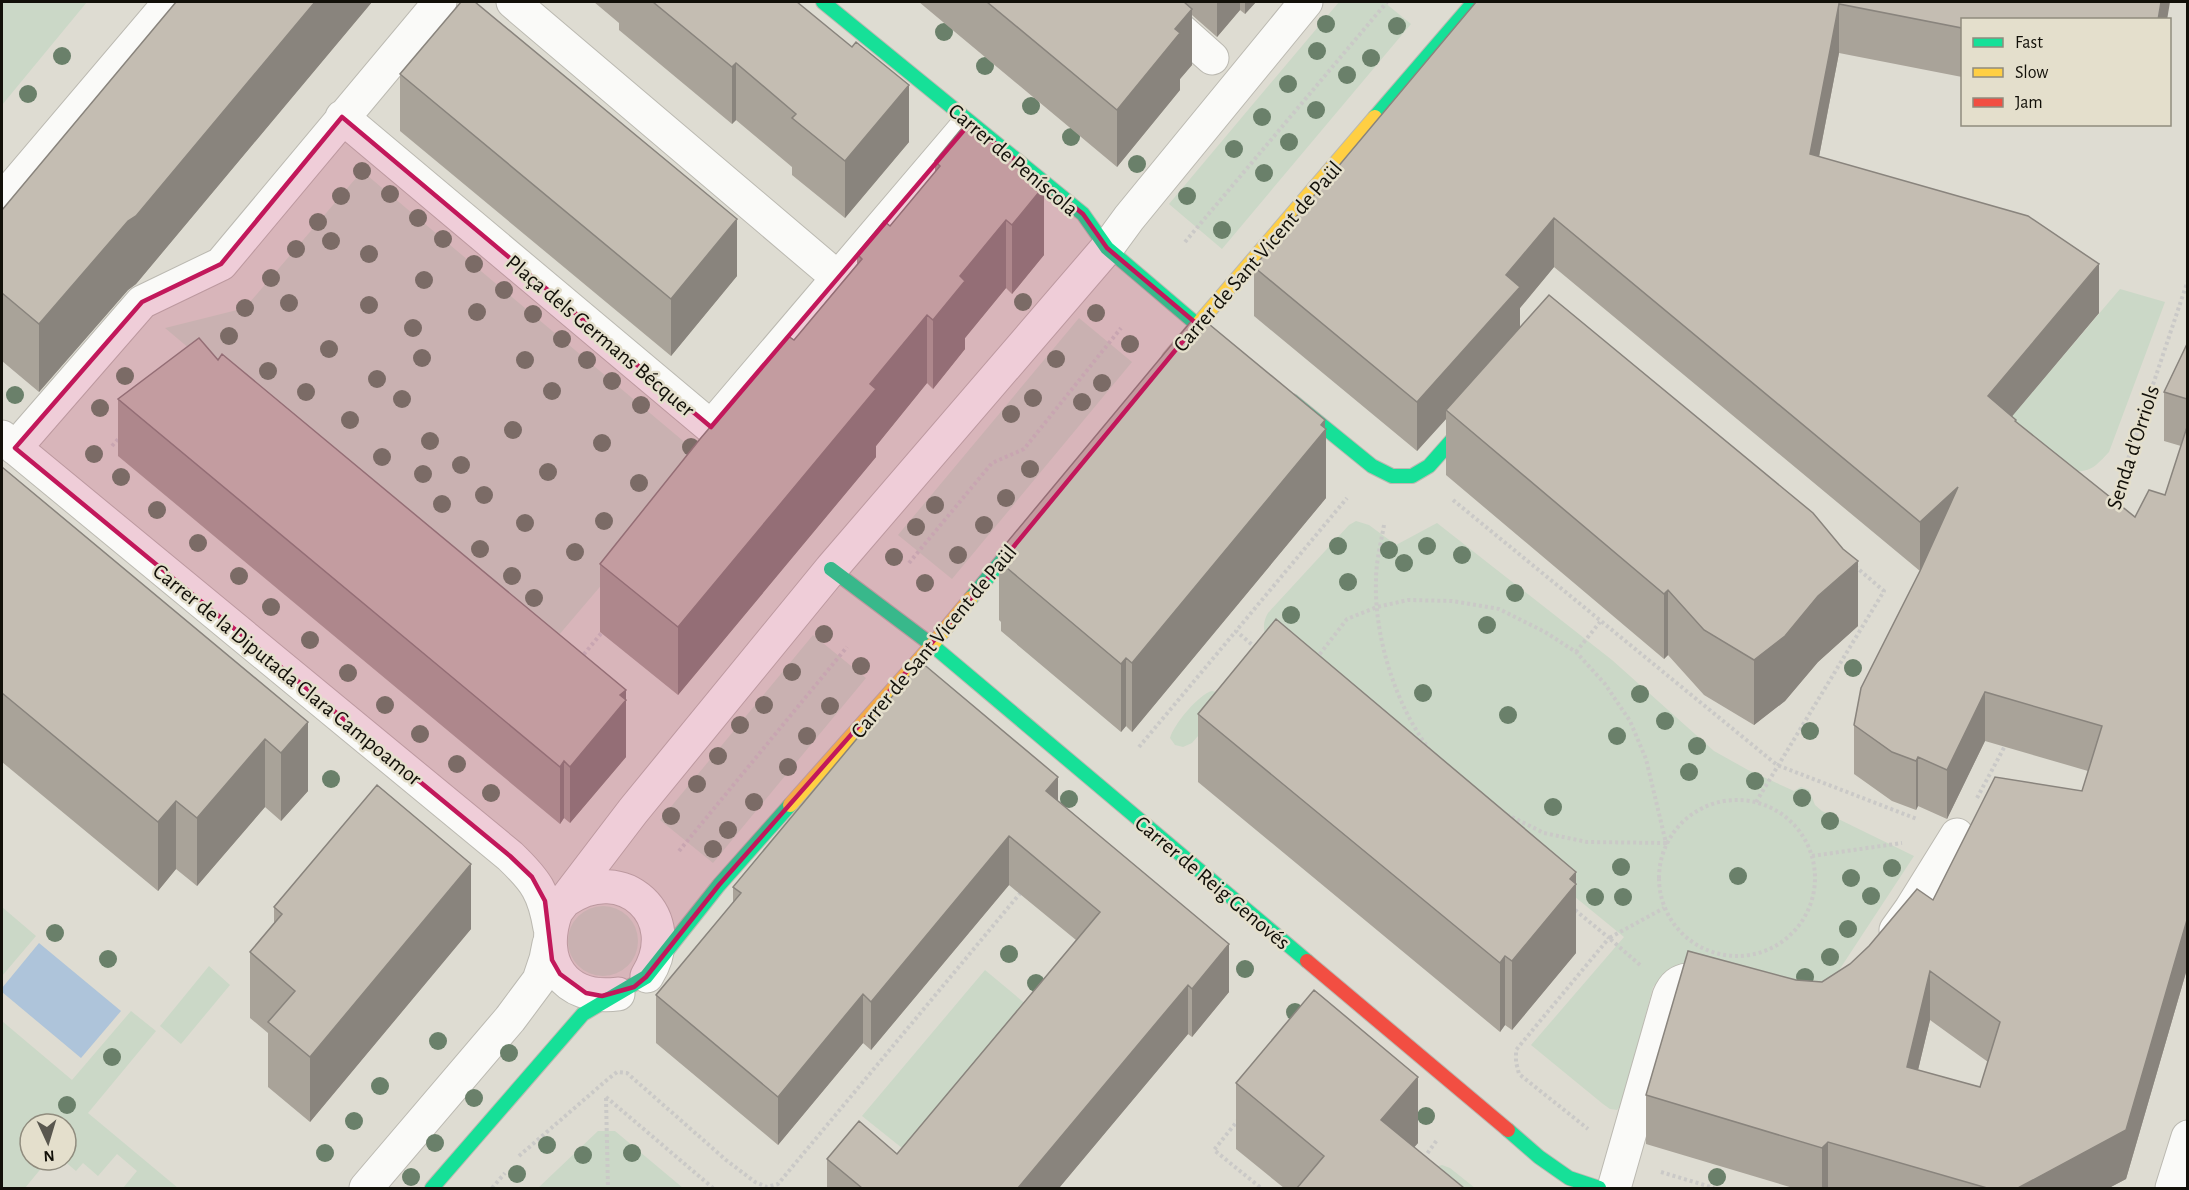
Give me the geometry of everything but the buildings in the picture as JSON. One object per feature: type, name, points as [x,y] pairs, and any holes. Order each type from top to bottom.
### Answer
[{"type":"street","points":[[2,200],[170,2]]},
{"type":"street","points":[[8,442],[142,302],[221,264],[440,2]]},
{"type":"street","points":[[513,2],[838,278]]},
{"type":"street","name":"Carrer de Peníscola","points":[[824,2],[1083,214],[1107,248],[1223,346]]},
{"type":"street","points":[[1149,2],[1212,58]]},
{"type":"street","points":[[366,1188],[510,1019],[538,980],[555,924],[633,811],[831,569],[1107,248],[1306,2]]},
{"type":"street","name":"Carrer de Sant Vicent de Paül","points":[[1157,373],[1474,2]]},
{"type":"street","name":"Plaça dels Germans Bécquer","points":[[342,117],[711,427],[970,123]]},
{"type":"street","points":[[1279,391],[1372,466],[1392,476],[1412,476],[1429,466],[1482,406]]},
{"type":"street","name":"Carrer de la Diputada Clara Campoamor","points":[[8,442],[510,856],[532,877],[555,924]]},
{"type":"street","name":"Carrer de Sant Vicent de Paül","points":[[432,1188],[583,1014],[634,987],[646,977],[719,885],[932,645],[1039,515]]},
{"type":"street","name":"Carrer de Reig Genovés","points":[[831,569],[932,645],[1539,1156],[1569,1178],[1599,1188]]},
{"type":"street","points":[[1877,955],[1911,909],[1957,835]]},
{"type":"street","points":[[618,994],[602,996],[586,993],[571,986],[560,974],[552,960],[555,924],[580,891],[596,886],[612,886],[628,891],[642,900],[652,914],[658,929],[659,947],[655,963],[646,977]]},
{"type":"street","points":[[1614,1188],[1673,987],[1682,980],[1692,980],[1746,996]]},
{"type":"street","points":[[2172,1188],[2187,1137]]},
{"type":"path","points":[[1185,242],[1387,2]]},
{"type":"path","name":"Senda d'Orriols","points":[[2111,510],[2187,280]]},
{"type":"path","points":[[909,563],[992,463],[1024,449],[1121,328]]},
{"type":"path","points":[[112,446],[126,429]]},
{"type":"path","points":[[1444,493],[1777,765],[1957,835]]},
{"type":"path","points":[[1139,747],[1346,499]]},
{"type":"path","points":[[1384,525],[1376,579],[1377,608],[1383,651],[1398,694],[1427,747],[1434,754]]},
{"type":"path","points":[[1756,802],[1884,591],[1851,563]]},
{"type":"path","points":[[1312,664],[1347,619],[1408,600],[1452,601],[1499,609],[1545,632],[1576,652],[1605,684],[1629,721],[1646,759],[1666,843]]},
{"type":"path","points":[[573,666],[611,621]]},
{"type":"path","points":[[1576,652],[1600,622]]},
{"type":"path","points":[[1236,631],[1263,653]]},
{"type":"path","points":[[679,851],[848,647]]},
{"type":"path","points":[[1957,835],[2007,742]]},
{"type":"path","points":[[1730,800],[1756,802],[1781,813],[1801,832],[1812,856],[1815,882],[1810,908],[1796,929],[1775,946],[1750,955],[1724,955],[1699,946],[1678,930],[1664,908],[1658,883],[1659,862],[1666,843],[1681,822],[1704,807],[1730,800]]},
{"type":"path","points":[[1503,813],[1544,833],[1587,842],[1666,843]]},
{"type":"path","points":[[1812,856],[1957,835]]},
{"type":"path","points":[[513,1163],[520,1154],[617,1072],[627,1073],[635,1078],[726,1160],[755,1182],[767,1186],[778,1184],[1026,885]]},
{"type":"path","points":[[1572,908],[1609,938]]},
{"type":"path","points":[[1516,1050],[1609,938],[1664,908]]},
{"type":"path","points":[[608,1188],[606,1097],[713,1188]]},
{"type":"path","points":[[1242,1114],[1214,1150],[1262,1188]]},
{"type":"path","points":[[1423,1159],[1437,1140]]},
{"type":"path","points":[[492,1188],[506,1171]]},
{"type":"highlighted area","points":[[342,117],[711,427],[970,123],[1083,214],[1107,248],[1197,324],[973,596],[719,885],[646,977],[634,987],[602,996],[586,993],[560,974],[552,960],[545,901],[532,877],[510,856],[15,448],[142,302],[221,264]]},
{"type":"green space","points":[[2,2],[87,2],[2,105]]},
{"type":"green space","points":[[1339,2],[1384,2],[1411,24],[1222,249],[1169,204]]},
{"type":"green space","points":[[362,171],[707,461],[547,649],[165,328],[245,308]]},
{"type":"green space","points":[[2120,289],[2165,302],[2109,452],[2091,468],[2067,471],[2006,423]]},
{"type":"green space","points":[[1079,318],[1132,362],[952,579],[898,535]]},
{"type":"green space","points":[[1356,521],[1369,525],[1396,545],[1437,523],[1612,660],[1714,751],[1794,791],[1801,787],[1809,790],[1815,805],[1822,811],[1914,856],[1830,984],[1666,974],[1653,987],[1622,1104],[1617,1110],[1610,1109],[1603,1104],[1531,1045],[1624,937],[1471,812],[1266,638],[1264,625],[1268,613],[1349,525]]},
{"type":"green space","points":[[813,635],[866,678],[713,863],[660,820]]},
{"type":"green space","points":[[1212,691],[1220,693],[1222,708],[1192,743],[1183,747],[1175,745],[1170,738],[1176,725],[1194,703]]},
{"type":"green space","points":[[596,906],[610,906],[623,912],[632,921],[638,934],[636,954],[628,966],[610,976],[596,976],[583,970],[574,961],[568,948],[568,934],[574,921],[583,912]]},
{"type":"green space","points":[[2,907],[36,936],[2,976]]},
{"type":"green space","points":[[209,966],[230,985],[181,1044],[160,1026]]},
{"type":"green space","points":[[985,970],[1034,1011],[912,1156],[862,1116]]},
{"type":"green space","points":[[131,1011],[156,1031],[88,1113],[178,1188],[123,1188],[137,1171],[117,1154],[98,1176],[83,1163],[78,1169],[78,1112],[18,1112],[18,1172],[38,1172],[25,1188],[2,1188],[2,1021],[72,1080]]},
{"type":"green space","points":[[598,1131],[615,1131],[683,1188],[538,1188]]},
{"type":"green space","points":[[1442,1165],[1450,1168],[1475,1188],[1430,1188],[1435,1167]]},
{"type":"water","points":[[39,943],[121,1011],[81,1058],[2,992],[2,988]]},
{"type":"traffic: fast","points":[[823,2],[1083,214],[1107,248],[1214,339]]},
{"type":"traffic: fast","points":[[1375,117],[1474,2]]},
{"type":"traffic: fast","points":[[1292,401],[1372,466],[1392,476],[1412,476],[1429,466],[1476,413]]},
{"type":"traffic: fast","points":[[971,598],[1027,530]]},
{"type":"traffic: fast","points":[[831,569],[932,645],[1307,961]]},
{"type":"traffic: fast","points":[[432,1188],[583,1014],[646,977],[719,885],[790,805]]},
{"type":"traffic: fast","points":[[1508,1130],[1539,1157],[1569,1178],[1599,1188]]},
{"type":"traffic: slow","points":[[1169,358],[1375,117]]},
{"type":"traffic: slow","points":[[790,805],[971,598]]},
{"type":"traffic: jam","points":[[1307,961],[1508,1130]]}]
